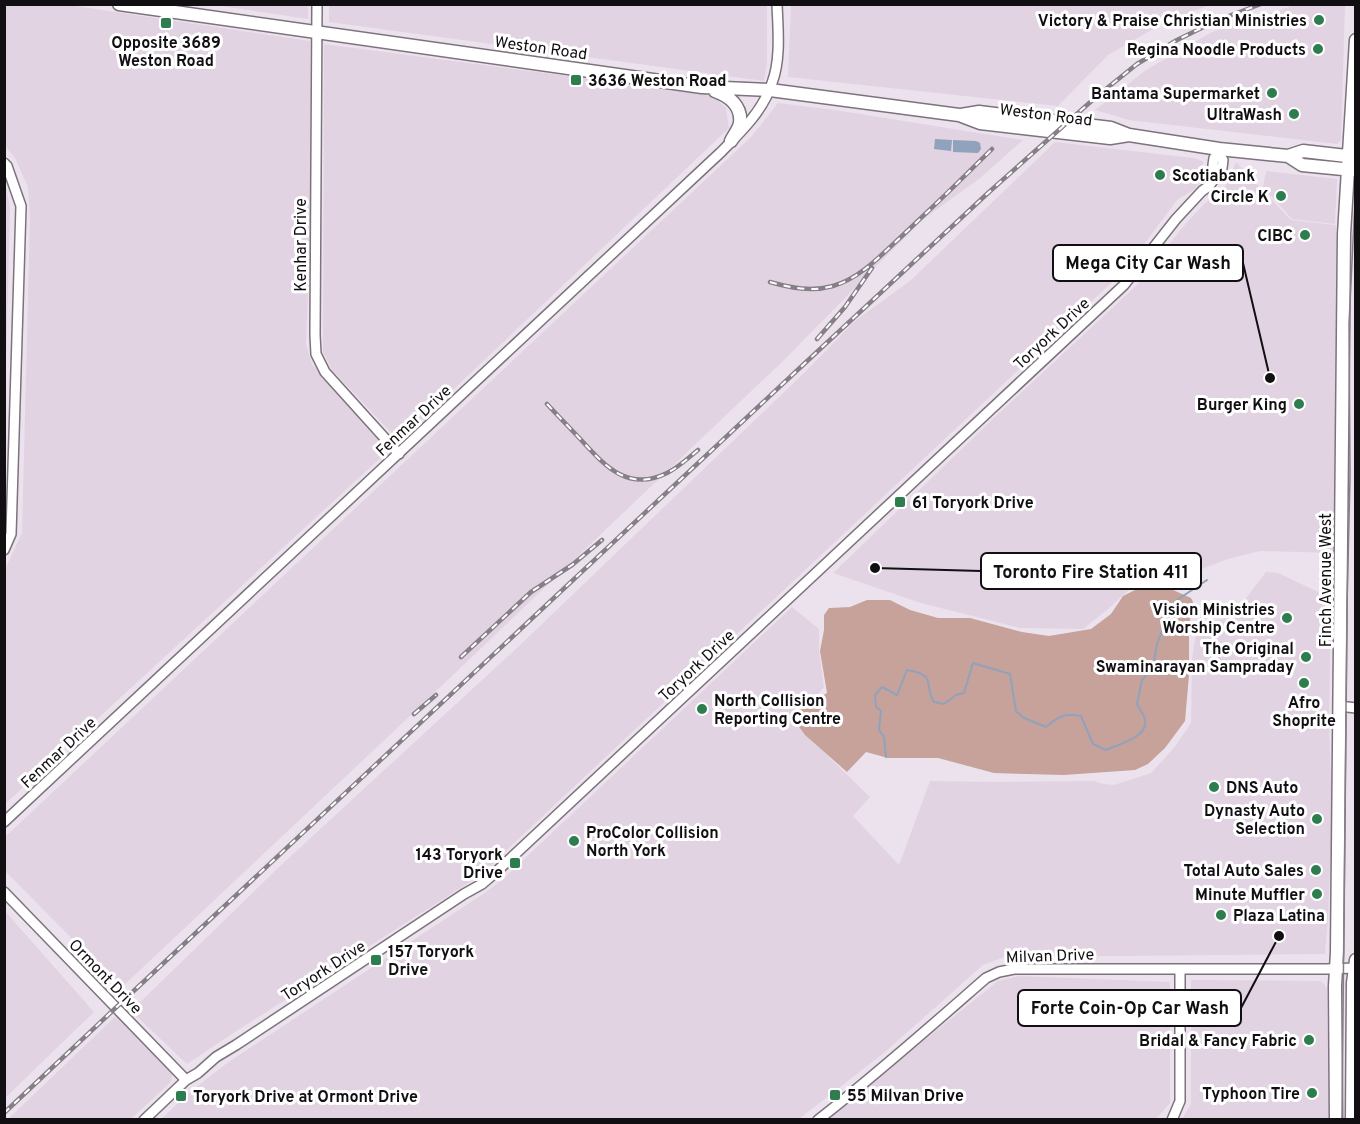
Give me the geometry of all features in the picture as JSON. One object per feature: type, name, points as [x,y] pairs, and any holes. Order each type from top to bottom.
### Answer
[{"type":"main road","name":"Weston Road","points":[[119,4],[702,87],[770,90],[959,115],[979,112],[1111,128],[1129,135],[1219,151],[1288,156],[1303,151],[1352,156]]},
{"type":"main road","name":"Finch Avenue West","points":[[1336,1119],[1335,986],[1341,652],[1344,234],[1352,156],[1356,40]]},
{"type":"main road","points":[[702,87],[726,95],[735,104],[740,122],[731,141]]},
{"type":"main road","name":"Weston Road","points":[[1288,156],[1302,165],[1351,170]]},
{"type":"main road","points":[[1352,1119],[1353,1004],[1356,960]]},
{"type":"street","name":"Kenhar Drive","points":[[317,4],[316,354],[325,372],[399,454]]},
{"type":"street","name":"Fenmar Drive","points":[[4,822],[749,124],[773,81],[778,49],[777,4]]},
{"type":"street","name":"Toryork Drive","points":[[144,1119],[186,1080],[216,1057],[496,873],[1124,285],[1176,219],[1209,186],[1217,173],[1213,165],[1214,158],[1219,151]]},
{"type":"street","points":[[4,163],[21,206],[11,534],[4,550]]},
{"type":"street","points":[[1339,706],[1356,708]]},
{"type":"street","name":"Ormont Drive","points":[[4,892],[186,1080]]},
{"type":"street","name":"Milvan Drive","points":[[818,1119],[890,1061],[986,978],[999,972],[1014,969],[1355,968]]},
{"type":"street","points":[[1172,1119],[1180,1101],[1180,969]]},
{"type":"shaded area","points":[[62,4],[310,41],[311,203],[306,344],[312,364],[388,451],[5,804],[4,568],[22,533],[30,217],[28,187],[15,158],[5,146],[5,5]]},
{"type":"shaded area","points":[[329,4],[767,5],[767,62],[764,81],[329,22]]},
{"type":"shaded area","points":[[791,4],[1210,5],[1167,21],[1108,55],[1058,106],[788,77]]},
{"type":"shaded area","points":[[214,5],[308,5],[308,19]]},
{"type":"shaded area","points":[[1295,5],[1345,5],[1341,140],[1337,144],[1129,120],[1095,110],[1146,70],[1212,32]]},
{"type":"shaded area","points":[[324,44],[712,95],[726,108],[729,128],[399,441],[332,370],[323,352]]},
{"type":"shaded area","points":[[778,103],[1023,140],[979,179],[922,220],[784,360],[121,988],[5,871],[5,837],[751,137]]},
{"type":"shaded area","points":[[1055,142],[1193,158],[1203,161],[1205,173],[1195,189],[1177,200],[1125,270],[484,873],[187,1064],[131,1011],[279,867],[519,646],[805,372],[855,321],[910,281]]},
{"type":"shaded area","points":[[1236,162],[1291,220],[1336,225],[1338,377],[1341,395],[1335,553],[1260,551],[1228,559],[1179,578],[1152,574],[1132,587],[1083,629],[1020,628],[921,603],[833,573],[996,416],[1138,284],[1182,228],[1226,185]]},
{"type":"shaded area","points":[[1266,171],[1337,179],[1335,224],[1292,219],[1263,187]]},
{"type":"shaded area","points":[[5,182],[10,207],[5,411]]},
{"type":"shaded area","points":[[1266,572],[1278,573],[1331,598],[1329,722],[1331,847],[1325,954],[1004,957],[983,965],[885,1052],[799,1119],[160,1120],[191,1091],[227,1063],[503,879],[792,607],[819,629],[819,650],[824,687],[794,723],[870,797],[853,816],[899,865],[930,781],[1094,781],[1114,785],[1151,773],[1174,748],[1191,723],[1192,659],[1196,633],[1206,622],[1231,618]]},
{"type":"shaded area","points":[[1162,585],[1191,598],[1193,602],[1189,626],[1189,675],[1185,721],[1165,748],[1148,764],[1135,770],[1064,775],[994,773],[938,758],[888,758],[866,752],[847,772],[805,735],[791,716],[827,693],[820,651],[824,615],[829,608],[850,607],[867,600],[890,600],[910,610],[938,618],[970,618],[1022,632],[1049,636],[1091,629],[1111,614],[1123,596],[1137,589]]},
{"type":"shaded area","points":[[4,910],[94,1012],[5,1098],[4,1098]]},
{"type":"shaded area","points":[[1019,976],[1170,982],[1170,1103],[1156,1119],[826,1119],[998,981]]},
{"type":"shaded area","points":[[1191,980],[1321,981],[1325,985],[1327,990],[1329,1119],[1182,1119],[1191,1104]]},
{"type":"shaded area","points":[[116,1016],[173,1073],[171,1082],[131,1119],[8,1119]]},
{"type":"water","points":[[935,139],[952,140],[951,151],[934,149]]},
{"type":"water","points":[[953,140],[976,141],[980,143],[981,149],[978,153],[953,152]]},
{"type":"waterway","points":[[886,757],[884,737],[879,730],[881,711],[876,707],[875,695],[882,687],[897,695],[907,670],[917,672],[926,678],[934,702],[944,704],[956,695],[964,693],[973,663],[1010,674],[1016,711],[1024,718],[1046,727],[1062,716],[1081,716],[1093,744],[1106,750],[1131,740],[1145,727],[1144,717],[1137,704],[1142,680],[1153,667],[1157,644],[1167,618],[1177,600],[1207,580]]},
{"type":"tram line","points":[[1342,1120],[1350,477],[1349,324],[1356,180]]},
{"type":"railway","points":[[4,1113],[804,364],[988,193],[1096,97],[1137,64],[1177,40],[1218,20],[1261,4]]},
{"type":"railway","points":[[770,282],[817,289],[833,286],[853,277],[879,257],[992,149]]},
{"type":"railway","points":[[817,339],[845,307],[872,268]]},
{"type":"railway","points":[[547,404],[600,460],[619,474],[630,478],[641,480],[667,473],[698,450]]},
{"type":"railway","points":[[461,657],[531,592],[572,565],[602,540]]},
{"type":"railway","points":[[414,714],[436,695]]},
{"type":"place","name":"Victory & Praise Christian Ministries","points":[[1319,20]]},
{"type":"place","name":"Opposite 3689 Weston Road","points":[[166,23]]},
{"type":"place","name":"Regina Noodle Products","points":[[1318,49]]},
{"type":"place","name":"3636 Weston Road","points":[[576,80]]},
{"type":"place","name":"Bantama Supermarket","points":[[1272,93]]},
{"type":"place","name":"UltraWash","points":[[1294,114]]},
{"type":"place","name":"Scotiabank","points":[[1160,175]]},
{"type":"place","name":"Circle K","points":[[1281,196]]},
{"type":"place","name":"CIBC","points":[[1305,235]]},
{"type":"place","name":"Mega City Car Wash","points":[[1270,378]]},
{"type":"place","name":"Burger King","points":[[1299,404]]},
{"type":"place","name":"61 Toryork Drive","points":[[900,502]]},
{"type":"place","name":"Toronto Fire Station 411","points":[[875,568]]},
{"type":"place","name":"Vision Ministries Worship Centre","points":[[1287,618]]},
{"type":"place","name":"The Original Swaminarayan Sampraday","points":[[1306,657]]},
{"type":"place","name":"Afro Shoprite","points":[[1304,683]]},
{"type":"place","name":"North Collision Reporting Centre","points":[[702,709]]},
{"type":"place","name":"DNS Auto","points":[[1214,787]]},
{"type":"place","name":"Dynasty Auto Selection","points":[[1317,819]]},
{"type":"place","name":"ProColor Collision North York","points":[[574,841]]},
{"type":"place","name":"143 Toryork Drive","points":[[515,863]]},
{"type":"place","name":"Total Auto Sales","points":[[1316,870]]},
{"type":"place","name":"Minute Muffler","points":[[1317,894]]},
{"type":"place","name":"Plaza Latina","points":[[1221,915]]},
{"type":"place","name":"Forte Coin-Op Car Wash","points":[[1279,936]]},
{"type":"place","name":"157 Toryork Drive","points":[[376,960]]},
{"type":"place","name":"Bridal & Fancy Fabric","points":[[1309,1040]]},
{"type":"place","name":"Typhoon Tire","points":[[1312,1093]]},
{"type":"place","name":"55 Milvan Drive","points":[[835,1095]]},
{"type":"place","name":"Toryork Drive at Ormont Drive","points":[[181,1096]]}]
